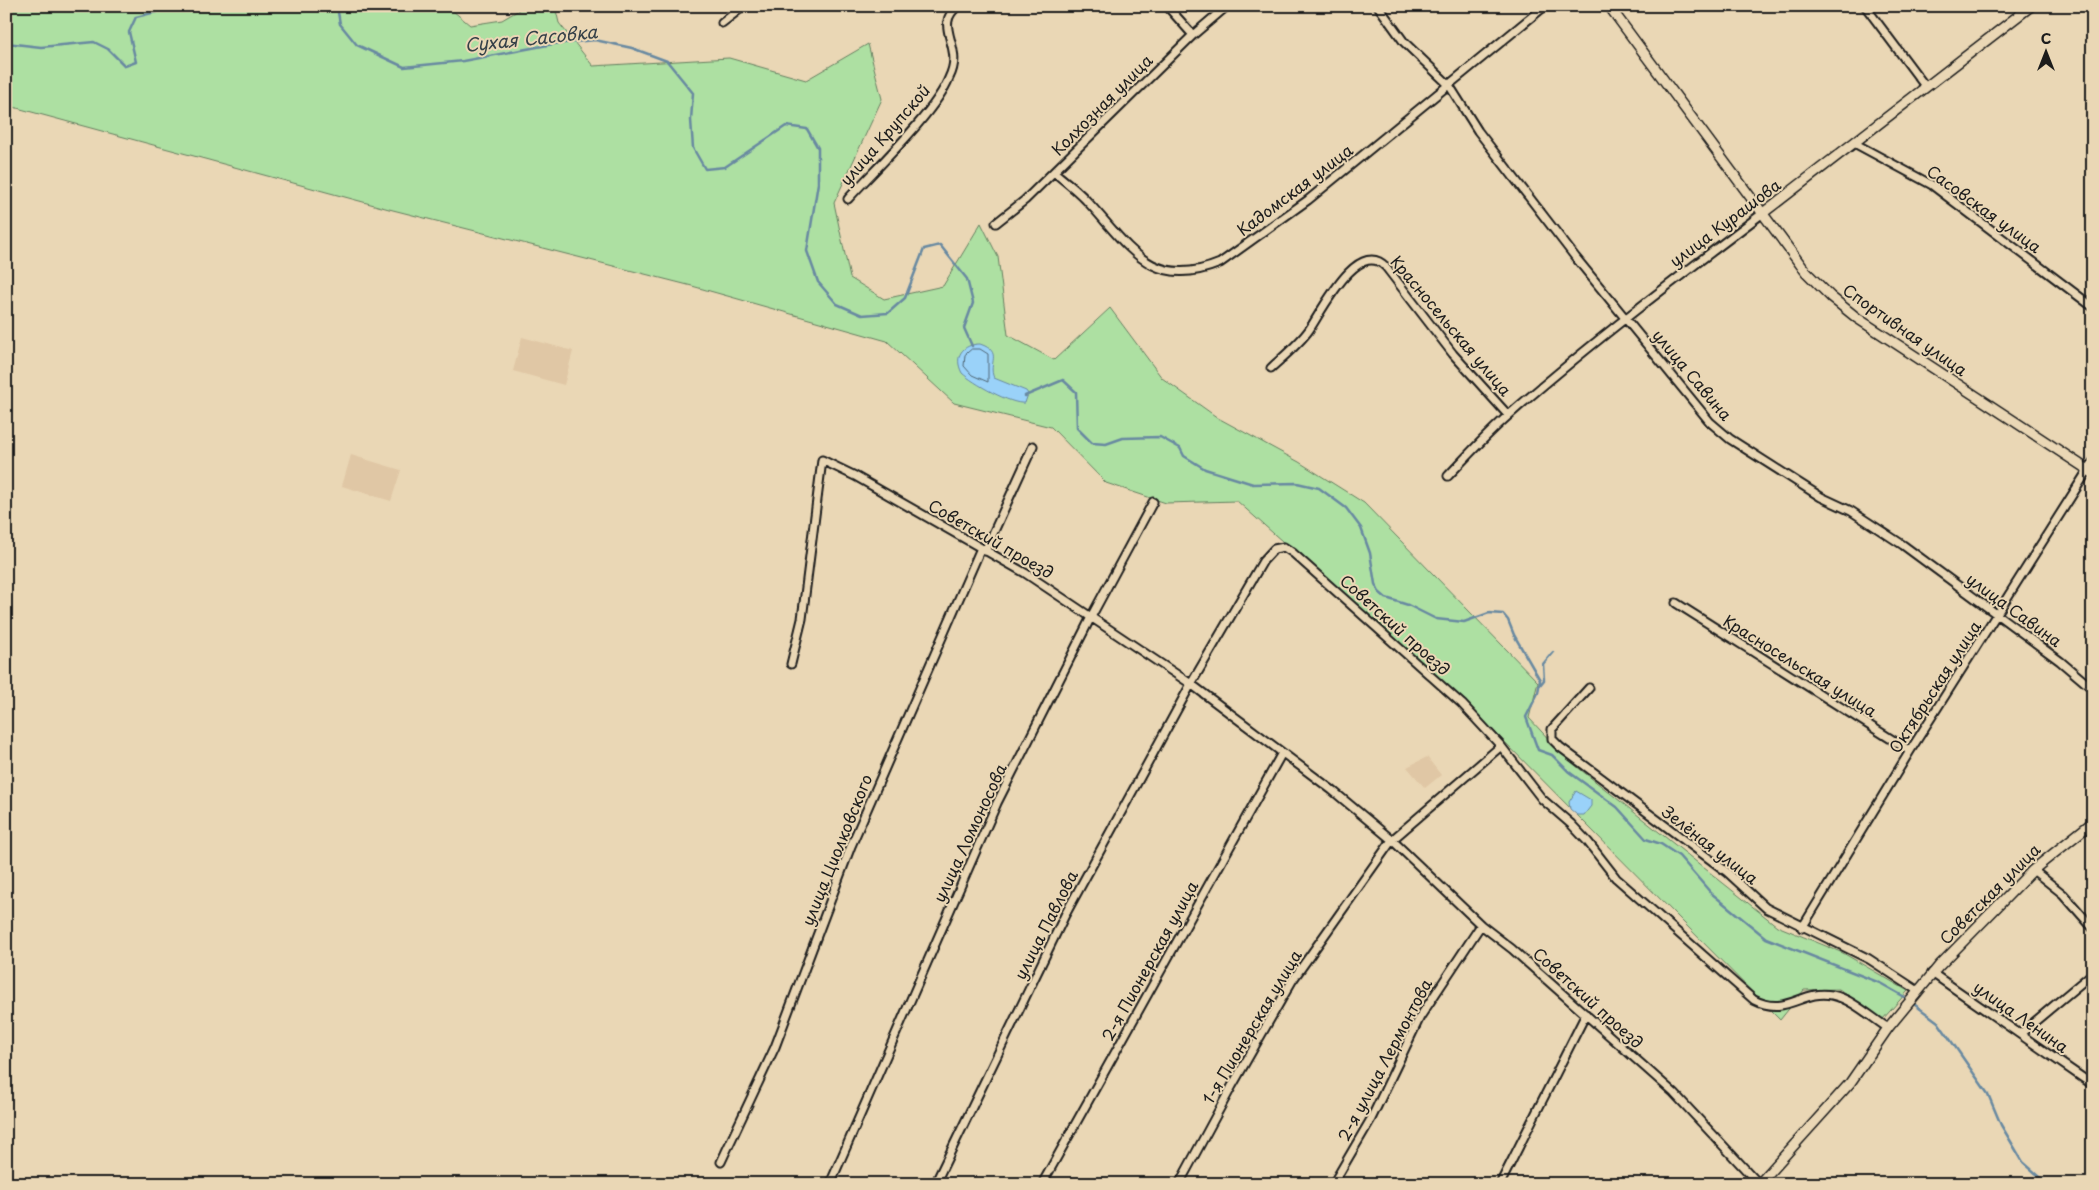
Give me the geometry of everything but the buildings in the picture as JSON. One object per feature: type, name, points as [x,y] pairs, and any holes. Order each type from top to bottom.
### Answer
[{"type":"main road","points":[[2090,6],[2093,10]]},
{"type":"street","points":[[722,23],[744,6]]},
{"type":"street","name":"улица Крупской","points":[[848,199],[924,115],[944,87],[951,73],[954,58],[946,26],[947,19],[958,6]]},
{"type":"street","points":[[1166,6],[1193,35]]},
{"type":"street","name":"Колхозная улица","points":[[996,223],[1025,200],[1193,35],[1227,6]]},
{"type":"street","name":"улица Савина","points":[[1378,6],[1404,42],[1449,85],[1478,131],[1570,250],[1692,401],[1730,440],[1821,497],[1851,511],[1903,546],[2060,661],[2093,689]]},
{"type":"street","name":"Кадомская улица","points":[[1054,172],[1086,200],[1124,245],[1140,256],[1170,271],[1200,270],[1220,263],[1308,200],[1545,6]]},
{"type":"street","name":"Спортивная улица","points":[[1609,6],[1806,272],[1831,297],[1857,318],[2091,468]]},
{"type":"street","points":[[1865,6],[1925,86]]},
{"type":"street","name":"улица Курашова","points":[[1448,476],[1508,415],[1626,317],[2031,6]]},
{"type":"street","name":"Сасовская улица","points":[[1854,142],[1932,185],[2093,307]]},
{"type":"street","name":"Красносельская улица","points":[[1271,368],[1309,330],[1329,297],[1356,265],[1360,261],[1372,259],[1382,262],[1453,354],[1508,415]]},
{"type":"street","name":"улица Циолковского","points":[[721,1162],[775,1047],[852,846],[983,550],[1033,446]]},
{"type":"street","name":"Советский проезд","points":[[791,664],[802,619],[822,460],[855,476],[1025,573],[1191,684],[1282,752],[1392,840],[1481,925],[1586,1014],[1674,1093],[1759,1184]]},
{"type":"street","name":"Октябрьская улица","points":[[1802,928],[1910,751],[2091,468]]},
{"type":"street","name":"улица Ломоносова","points":[[830,1184],[997,803],[1091,617],[1153,502]]},
{"type":"street","name":"Советский проезд","points":[[1191,684],[1263,561],[1274,549],[1284,547],[1294,553],[1439,682],[1501,746]]},
{"type":"street","name":"Красносельская улица","points":[[1676,603],[1910,751]]},
{"type":"street","name":"улица Павлова","points":[[936,1184],[1066,915],[1191,684]]},
{"type":"street","name":"Зелёная улица","points":[[1590,688],[1552,729],[1552,739],[1560,747],[1727,872],[1766,908],[1802,928],[1869,959],[1916,992]]},
{"type":"street","points":[[1392,840],[1501,746],[1532,787],[1572,824],[1616,878],[1754,1000],[1772,1007],[1815,995],[1831,994],[1856,1006],[1888,1028],[1850,1083],[1759,1184]]},
{"type":"street","name":"2-я Пионерская улица","points":[[1042,1184],[1282,752]]},
{"type":"street","name":"Советская улица","points":[[1888,1028],[1932,972],[2033,870],[2093,822]]},
{"type":"street","name":"1-я Пионерская улица","points":[[1179,1184],[1292,981],[1392,840]]},
{"type":"street","points":[[2033,870],[2062,894],[2093,928]]},
{"type":"street","name":"2-я улица Лермонтова","points":[[1333,1184],[1371,1119],[1420,1017],[1481,925]]},
{"type":"street","name":"улица Ленина","points":[[1932,972],[2093,1085]]},
{"type":"street","points":[[2020,1034],[2093,973]]},
{"type":"street","points":[[1500,1184],[1586,1014]]},
{"type":"shaded area","points":[[522,337],[573,351],[564,385],[513,371]]},
{"type":"shaded area","points":[[351,455],[401,470],[391,501],[342,486]]},
{"type":"shaded area","points":[[1427,757],[1441,775],[1425,788],[1407,767]]},
{"type":"green space","points":[[6,6],[447,6],[470,25],[502,20],[519,10],[519,6],[555,6],[559,23],[593,66],[729,58],[806,80],[868,44],[882,99],[834,203],[850,278],[884,299],[943,286],[981,223],[998,257],[1008,335],[1054,360],[1110,308],[1162,378],[1218,418],[1299,462],[1364,503],[1538,682],[1529,718],[1566,758],[1777,926],[1843,953],[1908,991],[1882,1020],[1839,989],[1804,990],[1780,1020],[1484,721],[1237,501],[1166,503],[1106,483],[1051,427],[954,403],[887,341],[692,286],[389,209],[6,105]]},
{"type":"water","points":[[980,344],[987,347],[993,354],[992,373],[994,378],[1026,391],[1028,394],[1025,403],[1011,401],[1002,397],[962,373],[959,367],[961,352],[969,346]]},
{"type":"water","points":[[1576,791],[1591,800],[1591,806],[1584,815],[1577,815],[1570,809],[1569,802]]},
{"type":"waterway","name":"Сухая Сасовка","points":[[6,43],[41,47],[94,42],[108,49],[125,66],[136,62],[129,32],[136,17],[156,12],[163,6]]},
{"type":"waterway","name":"Сухая Сасовка","points":[[337,6],[340,24],[357,45],[404,67],[463,61],[553,44],[595,40],[632,48],[667,61],[693,93],[691,120],[693,148],[705,169],[725,167],[786,126],[807,129],[818,148],[818,183],[807,251],[818,282],[837,304],[862,315],[888,313],[905,298],[924,249],[940,245],[967,279],[973,303],[964,328],[972,346]]},
{"type":"waterway","name":"Сухая Сасовка","points":[[1025,396],[1063,380],[1076,392],[1077,428],[1092,443],[1106,444],[1123,438],[1160,437],[1180,448],[1184,456],[1205,469],[1253,484],[1297,483],[1319,488],[1346,508],[1361,528],[1370,553],[1375,584],[1379,592],[1386,598],[1408,605],[1436,619],[1464,622],[1489,613],[1503,614],[1540,680],[1538,693],[1526,717],[1538,750],[1552,755],[1569,772],[1617,807],[1646,839],[1661,844],[1679,856],[1711,893],[1766,938],[1880,983],[1903,996],[1938,1022],[1988,1094],[2001,1125],[2023,1162],[2048,1184]]},
{"type":"waterway","points":[[1540,685],[1544,680],[1543,664],[1553,652]]}]
